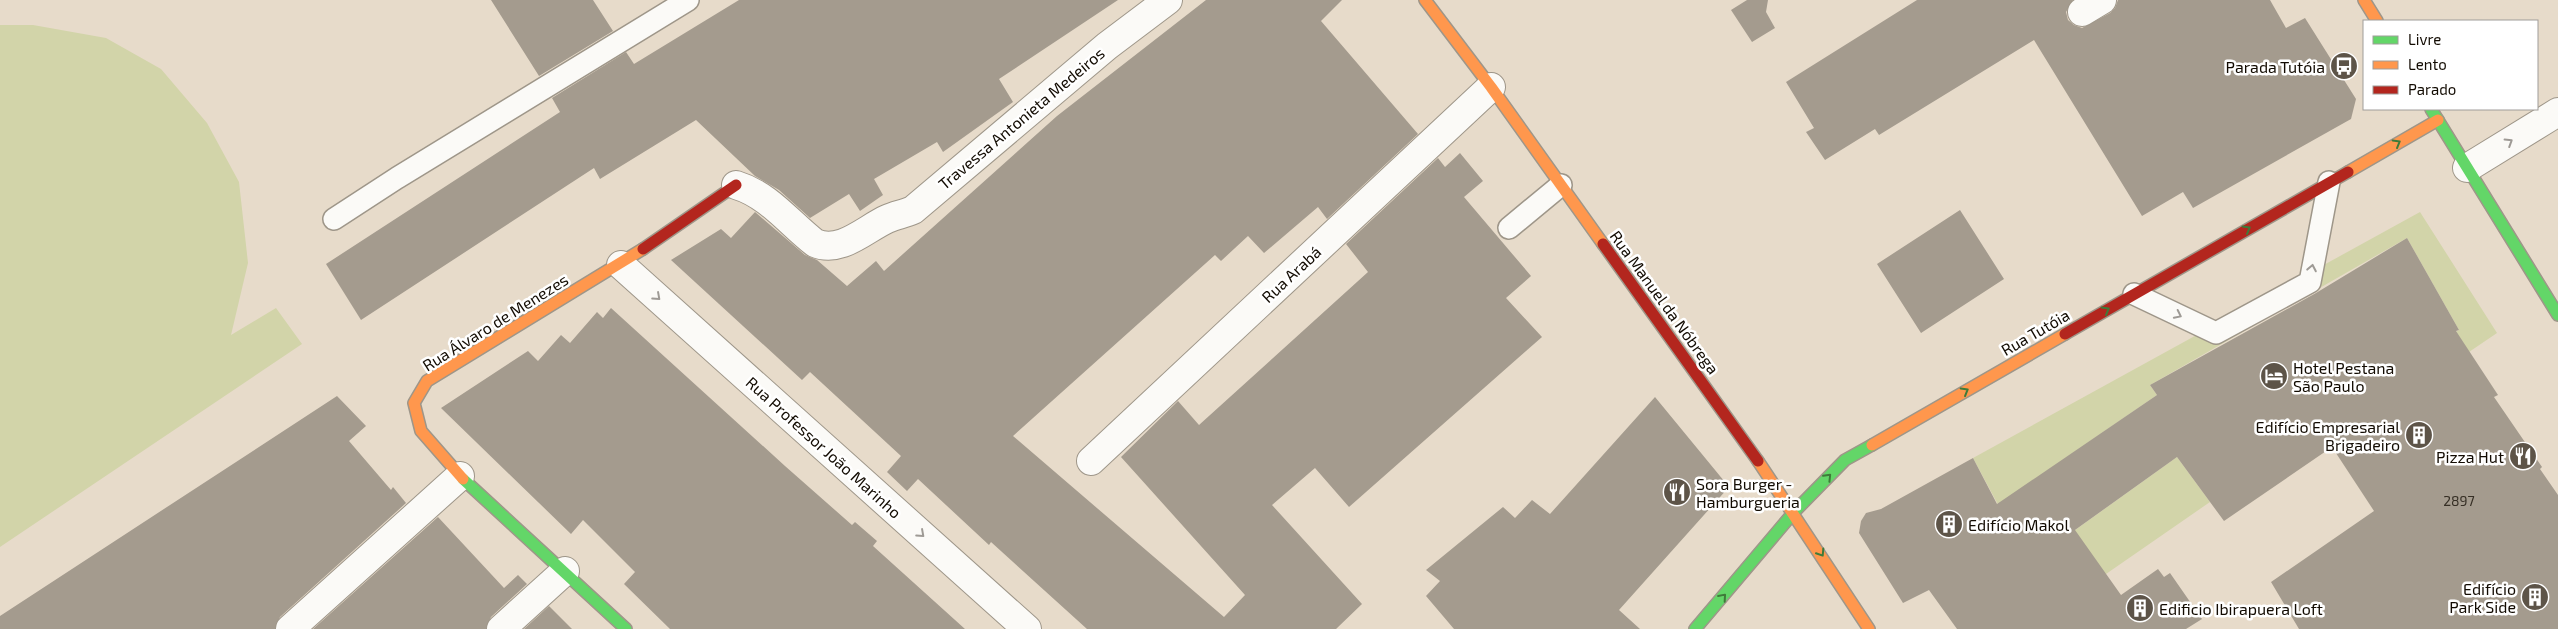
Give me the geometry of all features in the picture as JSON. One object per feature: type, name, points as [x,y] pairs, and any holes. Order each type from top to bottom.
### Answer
[{"type":"street","name":"Travessa Antonieta Medeiros","points":[[736,185],[751,189],[764,197],[807,236],[823,246],[836,245],[886,219],[913,210],[1107,46],[1168,0]]},
{"type":"street","name":"Rua Manuel da Nóbrega","points":[[1425,0],[1562,185],[1794,512],[1869,629]]},
{"type":"street","points":[[2364,0],[2376,20]]},
{"type":"street","name":"Rua Arabá","points":[[1091,461],[1491,87]]},
{"type":"street","points":[[2432,110],[2558,315]]},
{"type":"street","points":[[2467,168],[2558,112]]},
{"type":"street","name":"Rua Tutóia","points":[[1695,629],[1794,512],[1845,460],[2438,120]]},
{"type":"street","name":"Rua Álvaro de Menezes","points":[[626,629],[460,476],[421,431],[414,403],[427,381],[621,264],[736,185]]},
{"type":"street","name":"Rua Professor João Marinho","points":[[621,264],[1027,629]]},
{"type":"street","points":[[290,629],[460,476]]},
{"type":"street","points":[[501,629],[565,571]]},
{"type":"lane","points":[[334,219],[397,178],[688,0]]},
{"type":"lane","points":[[2134,294],[2216,333],[2310,282],[2329,182]]},
{"type":"lane","points":[[1509,228],[1562,185]]},
{"type":"green space","points":[[0,25],[33,25],[106,38],[161,69],[207,123],[239,182],[248,263],[231,335],[276,308],[302,344],[0,547]]},
{"type":"green space","points":[[2420,212],[2497,333],[2413,390],[2397,367],[2459,330],[2407,238],[2150,385],[2157,395],[2026,485],[2064,538],[2177,457],[2210,502],[2106,574],[2017,540],[1973,458]]},
{"type":"building","points":[[491,0],[593,0],[613,31],[539,76]]},
{"type":"building","points":[[739,0],[1118,0],[999,79],[1013,102],[943,152],[937,142],[874,179],[883,195],[860,211],[849,194],[810,218],[779,190],[755,176],[696,120],[600,179],[594,168],[361,320],[326,264],[560,112],[552,98],[626,52],[634,64]]},
{"type":"building","points":[[1206,0],[1342,0],[1321,21],[1418,134],[1327,219],[1318,207],[1264,253],[1248,236],[1221,261],[1215,255],[1013,436],[1224,617],[1245,595],[1121,457],[1178,401],[1199,425],[1368,272],[1346,244],[1438,158],[1445,167],[1460,153],[1483,181],[1464,197],[1531,276],[1506,298],[1542,337],[1349,507],[1315,468],[1272,505],[1362,604],[1336,629],[1087,629],[991,542],[989,545],[918,479],[907,491],[887,472],[901,456],[810,372],[802,380],[671,260],[721,229],[731,238],[755,212],[805,255],[817,260],[847,286],[876,261],[884,271],[1057,116]]},
{"type":"building","points":[[1747,0],[1768,0],[1766,12],[1775,28],[1752,42],[1731,10]]},
{"type":"building","points":[[1917,0],[2073,0],[2066,12],[2068,20],[2082,28],[2110,13],[2115,8],[2118,0],[2270,0],[2286,28],[2305,18],[2356,99],[2351,119],[2193,208],[2183,192],[2142,216],[2034,40],[1879,135],[1875,129],[1825,160],[1806,132],[1814,128],[1786,82]]},
{"type":"building","points":[[1960,210],[2004,279],[1921,333],[1877,264]]},
{"type":"building","points":[[2407,238],[2459,330],[2456,331],[2498,395],[2494,397],[2542,467],[2540,469],[2558,495],[2558,629],[2299,629],[2271,582],[2374,511],[2332,447],[2224,521],[2177,457],[2075,530],[2121,595],[2158,569],[2164,577],[2170,573],[2202,619],[2186,629],[1957,629],[1929,590],[1903,603],[1859,533],[1861,521],[1866,513],[1881,509],[1973,458],[1997,504],[2157,395],[2150,385],[2316,293]]},
{"type":"building","points":[[611,308],[852,525],[855,522],[877,541],[873,546],[965,629],[670,629],[624,584],[635,572],[583,520],[571,534],[441,408],[528,351],[538,361],[561,335],[570,343],[597,312],[603,318]]},
{"type":"building","points":[[337,396],[366,426],[349,441],[391,490],[393,487],[406,503],[280,617],[275,629],[0,629],[0,616]]},
{"type":"building","points":[[1655,397],[1729,487],[1619,610],[1640,629],[1454,629],[1426,596],[1440,581],[1426,570],[1503,507],[1515,518],[1532,500],[1550,514]]},
{"type":"building","points":[[438,517],[504,588],[518,575],[527,584],[491,617],[486,629],[313,629]]},
{"type":"building","points":[[549,606],[572,629],[524,629]]},
{"type":"traffic: fast","points":[[2432,110],[2558,315]]},
{"type":"traffic: fast","points":[[1695,629],[1794,512],[1845,460],[1872,445]]},
{"type":"traffic: fast","points":[[463,479],[626,629]]},
{"type":"traffic: slow","points":[[1425,0],[1491,87],[1603,244]]},
{"type":"traffic: slow","points":[[2364,0],[2376,20]]},
{"type":"traffic: slow","points":[[2348,172],[2438,120]]},
{"type":"traffic: slow","points":[[463,479],[421,431],[414,403],[427,381],[643,249]]},
{"type":"traffic: slow","points":[[1872,445],[2065,334]]},
{"type":"traffic: slow","points":[[1758,461],[1869,629]]},
{"type":"traffic: jam","points":[[2065,334],[2348,172]]},
{"type":"traffic: jam","points":[[643,249],[736,185]]},
{"type":"traffic: jam","points":[[1603,244],[1758,461]]},
{"type":"place","name":"Parada Tutóia","points":[[2344,66]]},
{"type":"place","name":"Hotel Pestana São Paulo","points":[[2274,376]]},
{"type":"place","name":"Edifício Empresarial Brigadeiro","points":[[2419,435]]},
{"type":"place","name":"Pizza Hut","points":[[2523,456]]},
{"type":"place","name":"Sora Burger - Hamburgueria","points":[[1677,492]]},
{"type":"place","name":"Edifício Makol","points":[[1949,524]]},
{"type":"place","name":"Edifício Park Side","points":[[2535,597]]},
{"type":"place","name":"Edificio Ibirapuera Loft","points":[[2140,608]]}]
